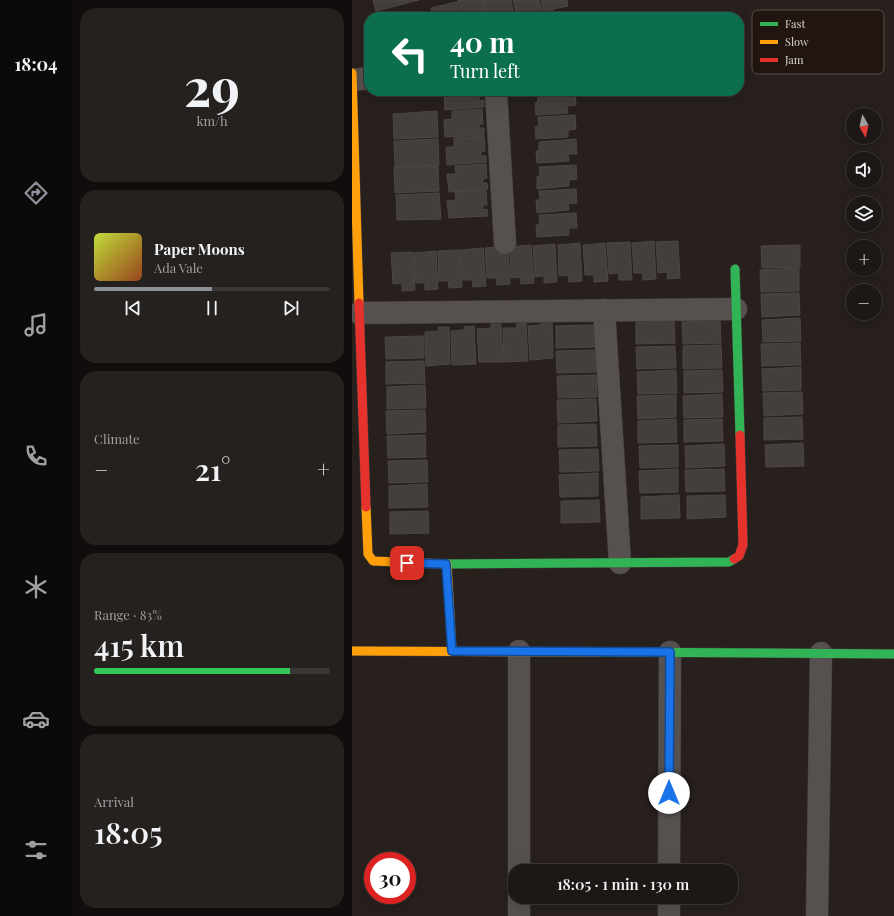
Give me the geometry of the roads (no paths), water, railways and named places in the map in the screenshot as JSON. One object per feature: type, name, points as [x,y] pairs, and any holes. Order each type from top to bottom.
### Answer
[{"type":"street","points":[[358,77],[354,197],[368,554],[373,561],[446,564],[729,562],[739,556],[743,545],[735,269]]},
{"type":"street","points":[[496,96],[505,243]]},
{"type":"street","points":[[359,313],[736,309]]},
{"type":"street","points":[[604,310],[620,563]]},
{"type":"street","points":[[446,564],[452,651]]},
{"type":"street","points":[[352,651],[894,654]]},
{"type":"street","points":[[519,651],[519,864]]},
{"type":"street","points":[[669,864],[670,652]]},
{"type":"street","points":[[817,916],[820,653]]},
{"type":"street","points":[[519,904],[519,916]]},
{"type":"street","points":[[669,904],[669,916]]}]
